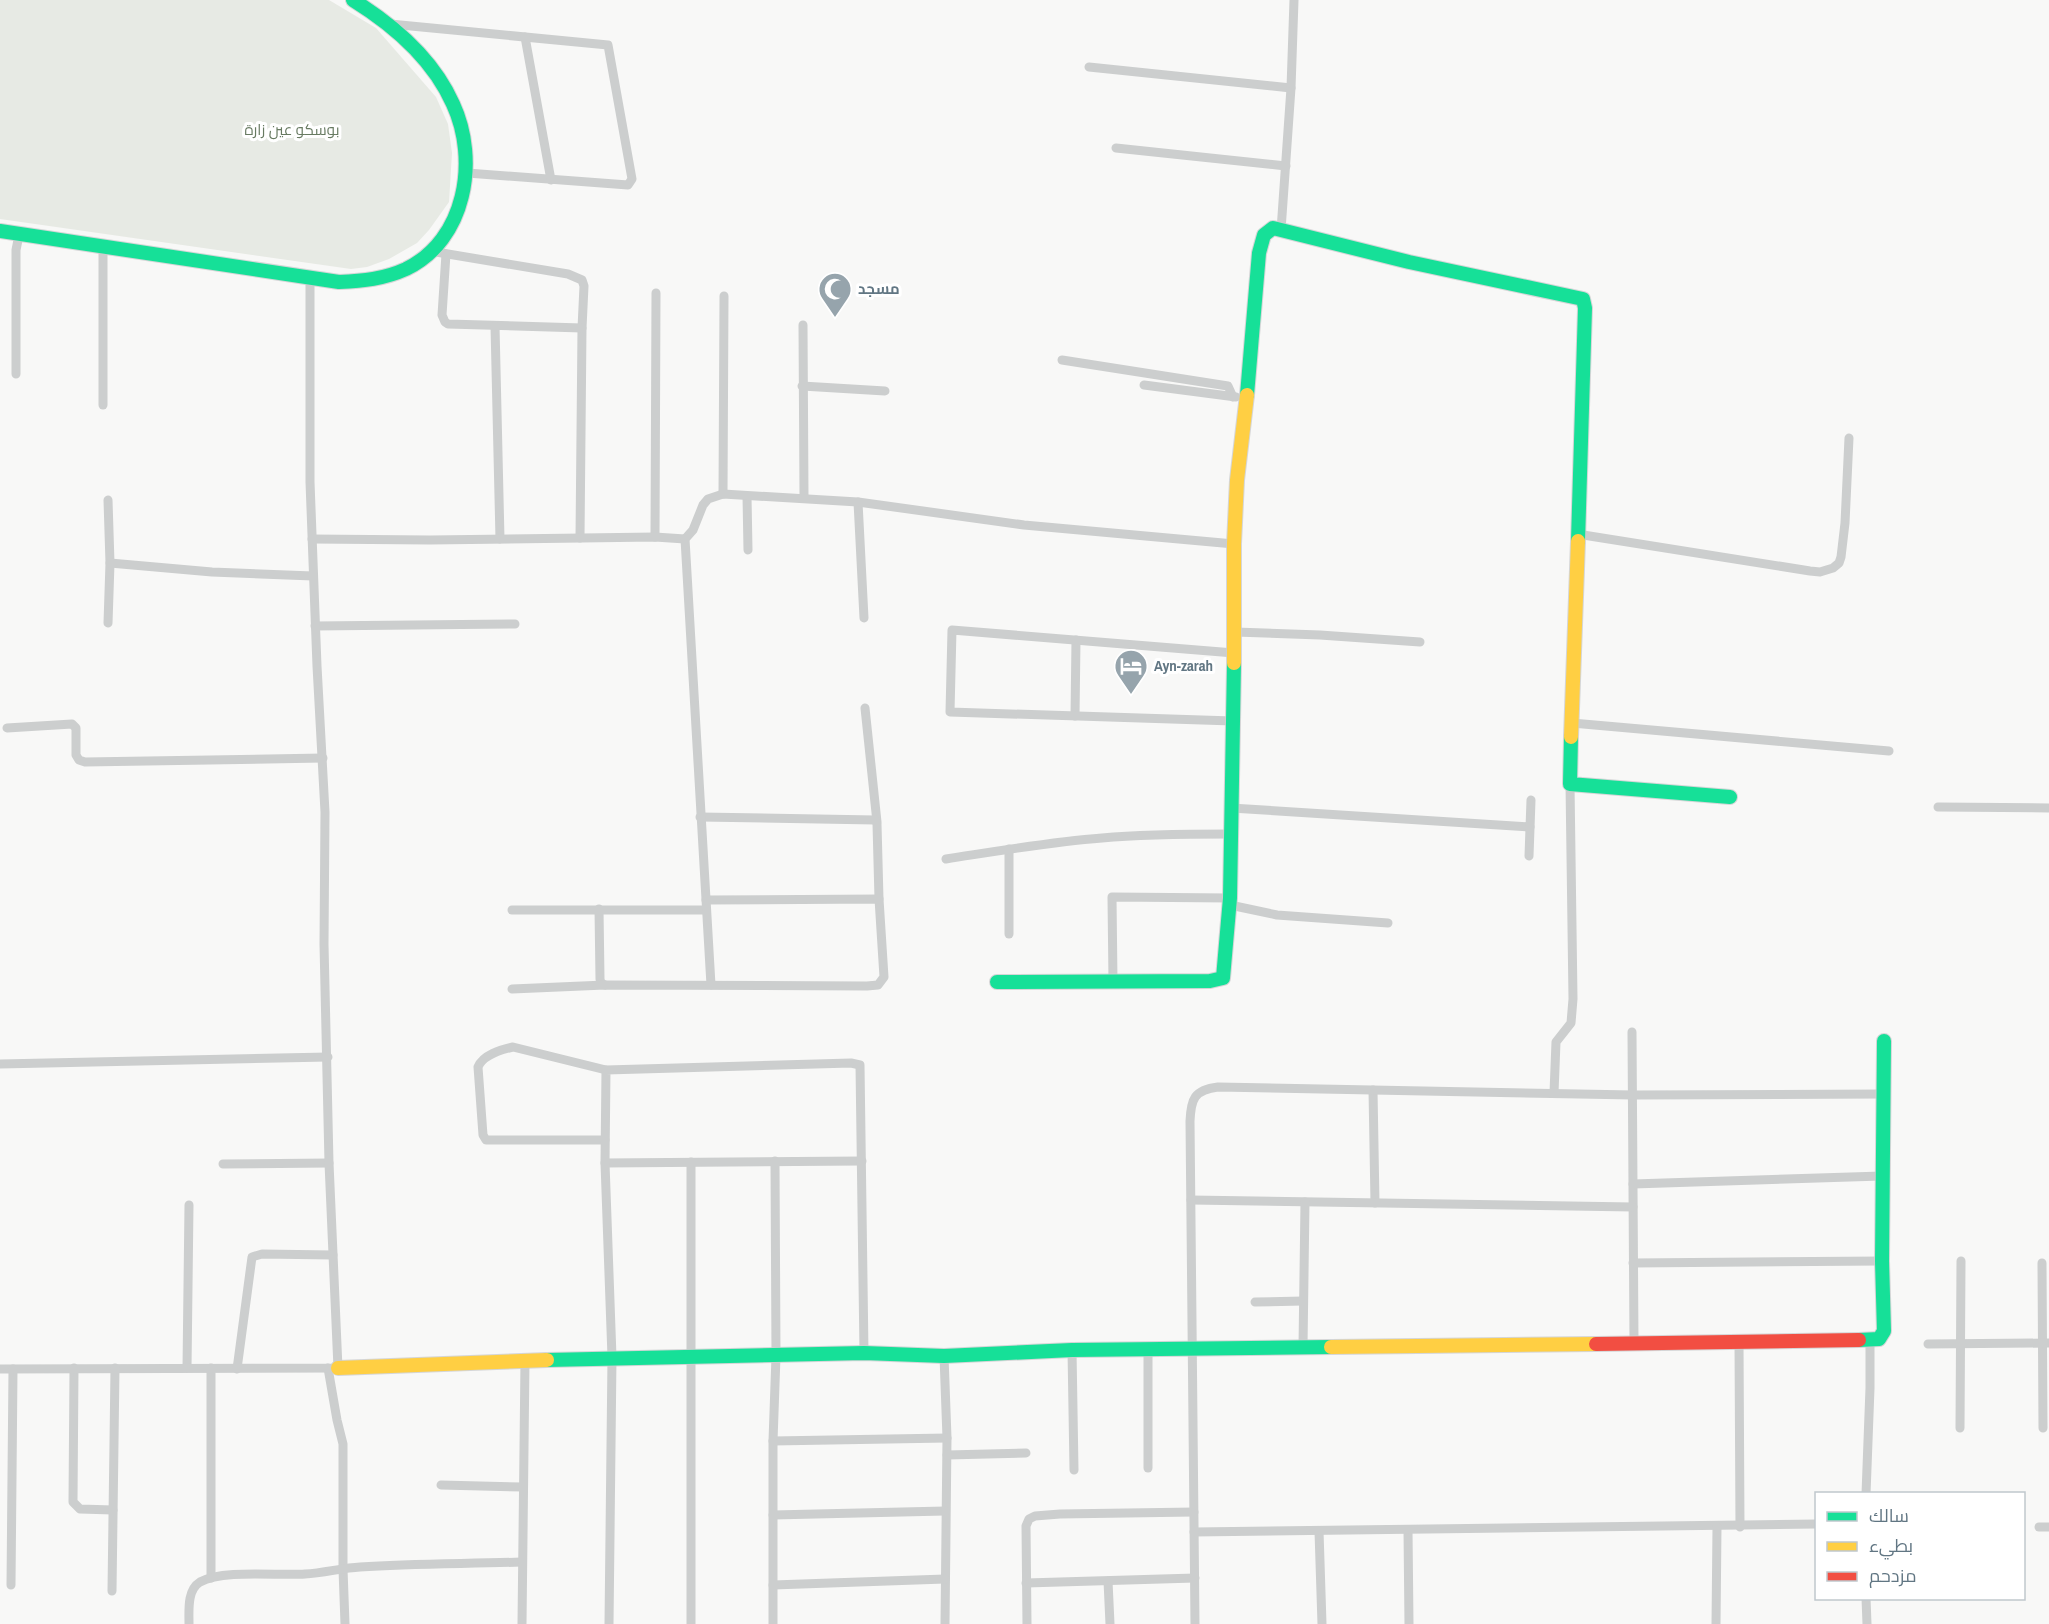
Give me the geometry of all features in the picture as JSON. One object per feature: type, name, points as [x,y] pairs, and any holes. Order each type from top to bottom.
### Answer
[{"type":"street","points":[[0,231],[339,282],[385,277],[406,268],[430,251],[451,227],[463,198],[468,159],[466,139],[452,101],[429,67],[390,24],[353,0]]},
{"type":"street","points":[[1281,230],[1291,88],[1294,0]]},
{"type":"street","points":[[390,24],[608,45],[632,179],[628,185],[467,173]]},
{"type":"street","points":[[525,37],[551,180]]},
{"type":"street","points":[[1089,67],[1291,88]]},
{"type":"street","points":[[1116,148],[1286,166]]},
{"type":"street","points":[[997,982],[1210,981],[1223,978],[1226,972],[1230,902],[1235,632],[1234,544],[1237,480],[1247,399],[1261,242],[1268,229],[1281,230],[1409,262],[1583,299],[1585,308],[1570,784],[1573,999],[1571,1023],[1556,1042],[1554,1093]]},
{"type":"street","points":[[16,374],[16,250],[19,235]]},
{"type":"street","points":[[103,405],[104,247]]},
{"type":"street","points":[[430,251],[576,276],[582,280],[584,286],[580,538]]},
{"type":"street","points":[[446,254],[442,315],[448,324],[582,328]]},
{"type":"street","points":[[310,279],[312,539],[325,812],[324,913],[333,1255],[333,1368],[337,1420],[343,1444],[345,1624]]},
{"type":"street","points":[[655,537],[656,293]]},
{"type":"street","points":[[723,494],[724,296]]},
{"type":"street","points":[[495,326],[500,539]]},
{"type":"street","points":[[803,326],[804,497]]},
{"type":"street","points":[[1062,360],[1228,386],[1233,397]]},
{"type":"street","points":[[1144,385],[1247,399]]},
{"type":"street","points":[[802,386],[885,391]]},
{"type":"street","points":[[1577,534],[1715,557],[1810,571],[1827,571],[1839,563],[1841,557],[1849,438]]},
{"type":"street","points":[[711,985],[685,539],[693,530],[703,505],[708,499],[723,494],[804,497],[858,502],[966,518],[1234,544]]},
{"type":"street","points":[[747,496],[748,550]]},
{"type":"street","points":[[108,500],[110,563],[108,623]]},
{"type":"street","points":[[858,502],[864,618]]},
{"type":"street","points":[[312,539],[655,537],[685,539]]},
{"type":"street","points":[[110,563],[212,572],[314,576]]},
{"type":"street","points":[[315,626],[515,624]]},
{"type":"street","points":[[1233,721],[950,712],[952,630],[1234,653]]},
{"type":"street","points":[[1235,632],[1420,642]]},
{"type":"street","points":[[1076,640],[1076,716]]},
{"type":"street","points":[[512,989],[605,985],[878,985],[884,977],[877,822],[865,708]]},
{"type":"street","points":[[1572,723],[1889,751]]},
{"type":"street","points":[[7,728],[72,724],[76,728],[76,755],[79,760],[85,762],[323,758]]},
{"type":"street","points":[[1570,784],[1730,797]]},
{"type":"street","points":[[1529,856],[1531,800]]},
{"type":"street","points":[[1938,807],[2049,808]]},
{"type":"street","points":[[1231,808],[1530,827]]},
{"type":"street","points":[[700,817],[872,818],[877,822]]},
{"type":"street","points":[[946,859],[1102,838],[1231,834]]},
{"type":"street","points":[[1009,849],[1009,934]]},
{"type":"street","points":[[1113,982],[1112,897],[1230,902],[1277,915],[1388,922]]},
{"type":"street","points":[[512,910],[879,899]]},
{"type":"street","points":[[599,909],[600,980],[605,985]]},
{"type":"street","points":[[1632,1032],[1634,1343]]},
{"type":"street","points":[[0,1369],[333,1368],[612,1357],[864,1353],[944,1356],[1072,1350],[1192,1348],[1870,1341],[1879,1339],[1883,1334],[1884,1041]]},
{"type":"street","points":[[605,1140],[486,1140],[483,1135],[478,1067],[480,1062],[501,1050],[513,1047],[606,1070],[860,1065],[862,1069],[864,1353]]},
{"type":"street","points":[[0,1064],[328,1057]]},
{"type":"street","points":[[606,1070],[605,1163],[612,1357],[609,1624]]},
{"type":"street","points":[[1195,1624],[1191,1107],[1194,1097],[1200,1092],[1218,1087],[1633,1095],[1884,1094]]},
{"type":"street","points":[[1373,1090],[1375,1203]]},
{"type":"street","points":[[773,1624],[773,1441],[776,1356],[775,1161]]},
{"type":"street","points":[[605,1163],[862,1161]]},
{"type":"street","points":[[690,1162],[691,1624]]},
{"type":"street","points":[[223,1164],[329,1163]]},
{"type":"street","points":[[1633,1184],[1882,1176]]},
{"type":"street","points":[[1191,1200],[1633,1207]]},
{"type":"street","points":[[1303,1347],[1305,1202]]},
{"type":"street","points":[[187,1368],[189,1205]]},
{"type":"street","points":[[237,1369],[252,1257],[262,1254],[333,1255]]},
{"type":"street","points":[[1633,1263],[1882,1261]]},
{"type":"street","points":[[1960,1428],[1961,1261]]},
{"type":"street","points":[[2042,1263],[2045,1343],[2043,1428]]},
{"type":"street","points":[[1256,1302],[1304,1302]]},
{"type":"street","points":[[1866,1492],[1870,1341]]},
{"type":"street","points":[[1739,1342],[1740,1527]]},
{"type":"street","points":[[1928,1344],[2045,1343]]},
{"type":"street","points":[[1148,1349],[1148,1468]]},
{"type":"street","points":[[1072,1350],[1074,1470]]},
{"type":"street","points":[[944,1356],[947,1438],[945,1624]]},
{"type":"street","points":[[522,1624],[525,1360]]},
{"type":"street","points":[[74,1368],[73,1502],[80,1509],[113,1510]]},
{"type":"street","points":[[112,1591],[115,1368]]},
{"type":"street","points":[[211,1368],[211,1578]]},
{"type":"street","points":[[11,1585],[13,1369]]},
{"type":"street","points":[[773,1441],[947,1438]]},
{"type":"street","points":[[947,1455],[1026,1453]]},
{"type":"street","points":[[441,1485],[523,1487]]},
{"type":"street","points":[[773,1515],[945,1511]]},
{"type":"street","points":[[1027,1624],[1026,1526],[1029,1519],[1035,1516],[1060,1514],[1194,1512]]},
{"type":"street","points":[[1194,1532],[1740,1527],[1815,1524]]},
{"type":"street","points":[[1716,1624],[1717,1527]]},
{"type":"street","points":[[1408,1530],[1409,1624]]},
{"type":"street","points":[[1319,1531],[1322,1624]]},
{"type":"street","points":[[189,1624],[193,1588],[199,1582],[211,1578],[237,1575],[305,1574],[359,1567],[521,1562]]},
{"type":"street","points":[[1026,1583],[1195,1578]]},
{"type":"street","points":[[773,1585],[945,1579]]},
{"type":"street","points":[[1108,1581],[1110,1624]]},
{"type":"street","points":[[1866,1600],[1867,1624]]},
{"type":"green space","name":"بوسكو عين زارة","points":[[0,0],[329,0],[376,28],[436,97],[448,124],[452,153],[449,202],[417,243],[389,259],[367,267],[351,269],[0,219]]},
{"type":"traffic: fast","points":[[0,231],[339,282],[390,275],[406,269],[426,256],[442,239],[454,219],[462,197],[465,149],[461,126],[445,88],[424,58],[398,32],[353,0]]},
{"type":"traffic: fast","points":[[1247,395],[1259,253],[1264,235],[1273,228],[1409,262],[1583,299],[1585,308],[1578,541]]},
{"type":"traffic: fast","points":[[997,982],[1210,981],[1223,978],[1230,898],[1234,663]]},
{"type":"traffic: fast","points":[[1571,737],[1570,784],[1730,797]]},
{"type":"traffic: fast","points":[[1859,1340],[1879,1339],[1884,1331],[1882,1261],[1884,1041]]},
{"type":"traffic: fast","points":[[547,1360],[864,1353],[944,1356],[1072,1350],[1331,1347]]},
{"type":"traffic: slow","points":[[1234,663],[1234,544],[1237,480],[1247,395]]},
{"type":"traffic: slow","points":[[1571,737],[1578,541]]},
{"type":"traffic: slow","points":[[1331,1347],[1596,1344]]},
{"type":"traffic: slow","points":[[338,1368],[547,1360]]},
{"type":"traffic: jam","points":[[1596,1344],[1859,1340]]},
{"type":"place","name":"مسجد","points":[[835,318]]},
{"type":"place","name":"Ayn-zarah","points":[[1131,695]]}]
